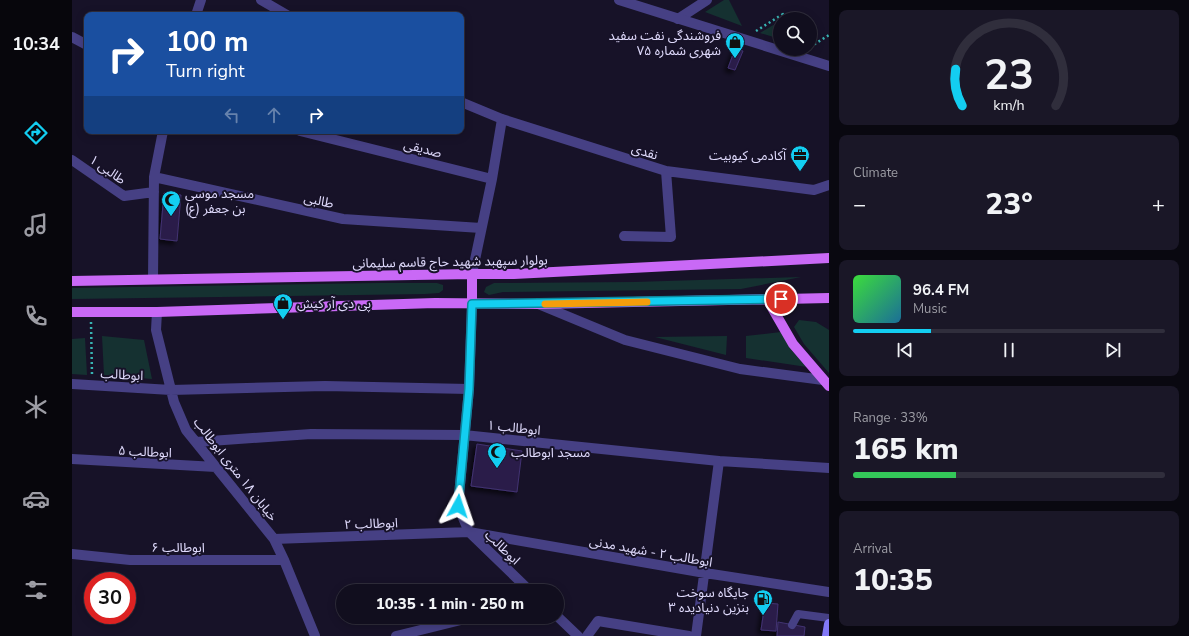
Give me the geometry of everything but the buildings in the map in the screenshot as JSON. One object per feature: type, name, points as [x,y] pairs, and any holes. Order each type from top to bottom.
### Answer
[{"type":"main road","name":"بولوار سپهبد شهید حاج قاسم سلیمانی","points":[[72,281],[530,274],[829,258]]},
{"type":"main road","points":[[472,274],[472,304]]},
{"type":"main road","points":[[72,312],[157,312],[435,304],[538,304],[829,298]]},
{"type":"main road","points":[[767,299],[794,344],[826,383]]},
{"type":"main road","points":[[828,636],[829,624]]},
{"type":"street","points":[[197,12],[201,0]]},
{"type":"street","points":[[261,0],[282,12]]},
{"type":"street","points":[[619,0],[829,66]]},
{"type":"street","points":[[678,19],[707,0]]},
{"type":"street","points":[[72,37],[84,43]]},
{"type":"street","name":"نقدی","points":[[464,103],[502,119],[666,171],[814,190],[829,185]]},
{"type":"street","points":[[472,274],[492,179],[502,119]]},
{"type":"street","points":[[153,279],[154,177],[162,134]]},
{"type":"street","name":"صدیقی","points":[[312,134],[492,179]]},
{"type":"street","name":"طالبی ۱","points":[[72,160],[124,196],[154,192]]},
{"type":"street","points":[[624,236],[671,237],[666,171]]},
{"type":"street","name":"طالبی","points":[[154,177],[342,219],[481,228]]},
{"type":"street","name":"ابوطالب","points":[[472,304],[469,389],[458,506],[469,532],[523,584]]},
{"type":"street","points":[[538,304],[625,340],[740,368],[826,383]]},
{"type":"street","name":"خیابان ۱۸ متری ابوطالب","points":[[157,312],[156,330],[174,402],[186,430],[274,539],[284,560],[314,636]]},
{"type":"street","name":"ابوطالب","points":[[72,384],[171,390]]},
{"type":"street","points":[[171,390],[325,386],[469,389]]},
{"type":"street","name":"ابوطالب ۱","points":[[196,442],[311,434],[464,434],[719,461],[829,468]]},
{"type":"street","name":"ابوطالب ۵","points":[[72,459],[216,467]]},
{"type":"street","points":[[696,636],[719,461]]},
{"type":"street","name":"ابوطالب ۲","points":[[274,539],[469,532]]},
{"type":"street","name":"ابوطالب ۲ - شهید مدنی","points":[[469,532],[705,573],[829,592]]},
{"type":"street","name":"ابوطالب ۶","points":[[72,554],[130,560],[284,560]]},
{"type":"street","points":[[587,636],[598,622],[689,636]]},
{"type":"street","points":[[564,623],[578,636]]},
{"type":"street","points":[[396,636],[445,624]]},
{"type":"lane","points":[[792,625],[798,614],[829,618]]},
{"type":"path","points":[[743,39],[773,20]]},
{"type":"path","points":[[817,43],[829,35]]},
{"type":"path","points":[[91,312],[93,386]]},
{"type":"green space","points":[[724,0],[729,0],[742,26],[705,12]]},
{"type":"green space","points":[[773,25],[773,37],[760,33]]},
{"type":"green space","points":[[801,277],[741,289],[503,292],[489,295],[484,292],[486,287],[494,283],[634,282]]},
{"type":"green space","points":[[437,283],[443,285],[443,290],[439,293],[425,294],[72,299],[72,288]]},
{"type":"green space","points":[[799,320],[816,322],[829,330],[829,373],[804,344],[794,327]]},
{"type":"green space","points":[[781,332],[792,351],[807,367],[746,358],[746,336]]},
{"type":"green space","points":[[102,336],[144,340],[152,379],[104,375]]},
{"type":"green space","points":[[727,336],[726,355],[655,337]]},
{"type":"green space","points":[[85,338],[87,375],[72,374],[72,339]]},
{"type":"slow traffic","points":[[545,304],[647,302]]},
{"type":"place","name":"فروشندگی نفت سفید شهری شماره ۷۵","points":[[735,59]]},
{"type":"place","name":"آکادمی کیوبیت","points":[[800,172]]},
{"type":"place","name":"مسجد موسی بن جعفر (ع)","points":[[171,217]]},
{"type":"place","name":"پی دی آر کیش","points":[[283,320]]},
{"type":"place","name":"مسجد ابوطالب","points":[[497,469]]},
{"type":"place","name":"جایگاه سوخت بنزین دنیادیده ۳","points":[[763,616]]},
{"type":"route","points":[[458,506],[469,389],[472,304],[781,299]]}]
